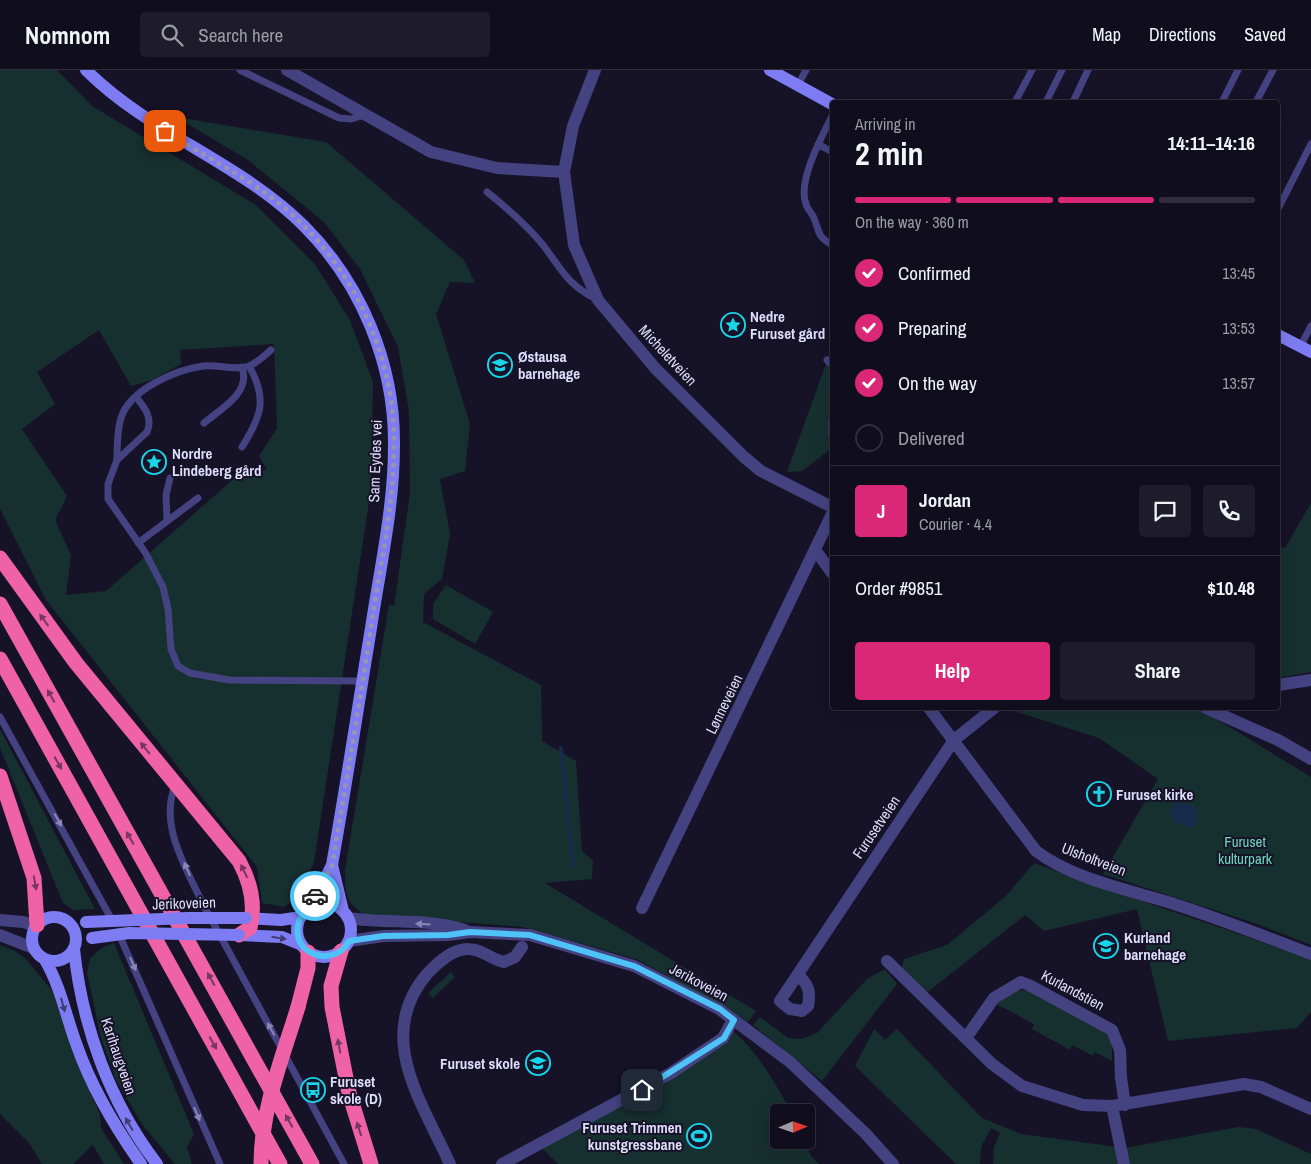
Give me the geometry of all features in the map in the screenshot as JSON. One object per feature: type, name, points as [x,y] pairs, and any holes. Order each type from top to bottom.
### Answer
[{"type":"highway","points":[[0,558],[76,663],[244,870],[251,891],[248,927]]},
{"type":"highway","points":[[0,604],[312,1164]]},
{"type":"highway","points":[[0,659],[280,1164]]},
{"type":"highway","points":[[0,776],[34,878],[36,925]]},
{"type":"highway","points":[[345,946],[331,986],[332,1007],[349,1093],[371,1164]]},
{"type":"highway","points":[[261,1164],[263,1128],[268,1107],[308,968],[305,948]]},
{"type":"main road","name":"Sam Eydes vei","points":[[86,70],[134,111],[249,182],[292,216],[332,259],[347,280],[369,322],[385,370],[390,394],[394,445],[386,530],[332,865],[311,907]]},
{"type":"main road","points":[[770,70],[830,103]]},
{"type":"main road","points":[[1280,336],[1306,350]]},
{"type":"main road","name":"Sam Eydes vei","points":[[332,865],[346,914]]},
{"type":"main road","name":"Jerikoveien","points":[[311,907],[324,903],[338,907],[346,914]]},
{"type":"main road","points":[[305,948],[297,931],[301,917],[311,907]]},
{"type":"main road","points":[[345,946],[351,929],[346,914]]},
{"type":"main road","name":"Jerikoveien","points":[[36,925],[51,917],[67,921],[86,922],[188,918],[248,927],[282,937],[323,957],[345,946]]},
{"type":"main road","name":"Jerikoveien","points":[[45,960],[58,961],[70,955],[75,947],[92,938],[248,927],[301,917]]},
{"type":"main road","points":[[67,921],[74,929],[75,947]]},
{"type":"main road","points":[[36,925],[31,936],[33,948],[45,960]]},
{"type":"main road","name":"Karihaugveien","points":[[75,947],[78,985],[103,1068],[138,1140],[157,1164]]},
{"type":"main road","name":"Karihaugveien","points":[[45,960],[55,977],[70,1028],[93,1086],[141,1164]]},
{"type":"street","points":[[287,70],[431,152],[497,168],[564,172]]},
{"type":"street","name":"Micheletveien","points":[[594,70],[573,126],[564,172],[574,245],[598,300],[655,368],[744,457],[761,471],[830,505]]},
{"type":"street","name":"Lønneveien","points":[[642,908],[816,551],[830,508]]},
{"type":"street","points":[[816,551],[830,570]]},
{"type":"street","points":[[1280,685],[1311,680]]},
{"type":"street","name":"Ulsholtveien","points":[[931,710],[1036,851],[1046,859],[1092,878],[1213,917],[1311,954]]},
{"type":"street","name":"Furusetveien","points":[[798,975],[954,740],[992,710]]},
{"type":"street","points":[[1210,710],[1278,740],[1311,759]]},
{"type":"street","name":"Jerikoveien","points":[[346,914],[382,922],[448,925],[470,932]]},
{"type":"street","name":"Jerikoveien","points":[[0,920],[36,925]]},
{"type":"street","name":"Jerikoveien","points":[[345,946],[383,936],[448,935],[470,932],[530,935],[634,966],[720,1009],[790,1062],[865,1133],[893,1164]]},
{"type":"street","points":[[0,935],[33,948]]},
{"type":"street","points":[[450,1164],[404,1059],[402,1034],[409,1004],[420,983],[430,971],[458,951],[476,950],[504,962],[515,957],[522,947]]},
{"type":"street","points":[[887,961],[998,1069],[1022,1086],[1083,1104],[1119,1106],[1244,1084],[1261,1087],[1311,1108]]},
{"type":"street","name":"Kurlandstien","points":[[966,1038],[994,998],[1021,982],[1030,985],[1112,1030],[1120,1050],[1119,1106],[1124,1164]]},
{"type":"street","points":[[502,1164],[671,1073],[724,1038],[734,1020]]},
{"type":"lane","points":[[240,70],[340,118],[351,119],[365,115]]},
{"type":"lane","points":[[798,85],[806,70]]},
{"type":"lane","points":[[1015,100],[1032,70]]},
{"type":"lane","points":[[1047,100],[1062,70]]},
{"type":"lane","points":[[1074,100],[1088,70]]},
{"type":"lane","points":[[1223,100],[1238,70]]},
{"type":"lane","points":[[1257,100],[1273,70]]},
{"type":"lane","points":[[830,120],[818,144],[804,194],[806,204],[814,217],[819,235],[830,243]]},
{"type":"lane","points":[[818,144],[830,151]]},
{"type":"lane","points":[[1280,205],[1311,144]]},
{"type":"lane","points":[[487,192],[514,214],[542,245],[574,287],[598,300]]},
{"type":"lane","points":[[1306,350],[1311,326]]},
{"type":"lane","points":[[271,350],[245,367],[217,365],[182,371],[152,385],[136,397],[125,409],[121,418],[117,460],[108,484],[108,499],[138,542],[163,586],[168,609],[172,655],[178,666],[190,673],[230,680],[362,681]]},
{"type":"lane","points":[[204,423],[244,387],[245,367]]},
{"type":"lane","points":[[242,447],[252,432],[261,407],[260,390],[245,367]]},
{"type":"lane","points":[[117,460],[148,432],[150,426],[148,413],[136,397]]},
{"type":"lane","points":[[167,521],[166,495],[170,478]]},
{"type":"lane","points":[[138,542],[198,498]]},
{"type":"lane","points":[[0,717],[118,932],[220,1164]]},
{"type":"lane","points":[[175,786],[171,796],[171,824],[176,843],[188,872],[224,943],[344,1164]]},
{"type":"green space","points":[[0,70],[57,70],[92,106],[256,205],[315,264],[350,320],[373,382],[371,489],[314,862],[299,897],[284,907],[262,903],[257,867],[46,600],[0,509]],"holes":[[[99,330],[131,386],[152,380],[181,364],[180,350],[274,344],[277,428],[259,456],[267,470],[246,468],[106,591],[66,595],[71,555],[55,520],[67,496],[22,429],[55,404],[37,372]]]},
{"type":"green space","points":[[176,117],[326,142],[464,260],[475,283],[450,282],[436,314],[470,424],[465,471],[440,479],[450,534],[442,579],[424,594],[423,622],[541,685],[542,741],[576,761],[582,851],[593,861],[592,879],[545,883],[756,1011],[748,1022],[720,1004],[636,959],[523,927],[366,915],[350,902],[345,885],[345,870],[389,604],[394,606],[410,493],[409,411],[398,347],[360,269],[324,222],[248,160]]},
{"type":"green space","points":[[830,353],[830,450],[802,471],[787,472]]},
{"type":"green space","points":[[1311,503],[1311,672],[1280,678],[1280,547],[1285,548]]},
{"type":"green space","points":[[446,585],[493,612],[475,644],[433,619],[433,604]]},
{"type":"green space","name":"Furuset kulturpark","points":[[1217,710],[1210,715],[1311,777],[1311,945],[1257,924],[1103,874],[1158,779],[1099,738],[1014,711]]},
{"type":"green space","points":[[0,729],[95,909],[73,910],[63,903],[0,748]]},
{"type":"green space","points":[[1034,863],[1311,960],[1311,1012],[1297,1028],[1168,1041],[1137,909],[1044,931],[1025,915],[924,995],[901,969],[904,959],[947,945],[1006,896]]},
{"type":"green space","points":[[114,943],[194,1134],[187,1147],[192,1164],[175,1164],[141,1123],[116,1080],[101,1038],[87,973],[90,958],[103,947]]},
{"type":"green space","points":[[0,945],[15,951],[27,960],[53,992],[72,1050],[100,1114],[101,1128],[124,1164],[104,1164],[93,1145],[73,1164],[42,1164],[29,1143],[0,1114]]},
{"type":"green space","points":[[885,969],[897,984],[822,1081],[753,1025],[760,1017],[788,1038],[802,1039],[817,1033],[868,978]]},
{"type":"green space","points":[[451,972],[455,977],[433,998],[428,993]]},
{"type":"green space","points":[[1028,990],[1106,1032],[1112,1041],[1112,1061],[1095,1052],[1093,1056],[1072,1045],[1070,1050],[1032,1029],[1034,1024],[996,1004],[1016,991]]},
{"type":"green space","points":[[729,1028],[748,1045],[786,1104],[770,1104],[770,1149],[808,1149],[811,1156],[819,1164],[558,1164],[539,1145],[627,1098]]},
{"type":"green space","points":[[874,1029],[885,1040],[897,1029],[982,1118],[1021,1134],[1125,1148],[1238,1127],[1256,1129],[1311,1154],[1311,1164],[993,1164],[994,1147],[1000,1133],[991,1128],[981,1147],[980,1164],[956,1164],[855,1066]]},
{"type":"water","points":[[1177,802],[1193,806],[1198,813],[1197,822],[1192,828],[1175,823],[1169,810]]},
{"type":"waterway","points":[[561,748],[573,865]]},
{"type":"way so far","points":[[165,131],[224,166],[270,197],[303,225],[318,241],[347,280],[359,300],[378,345],[390,394],[394,419],[394,469],[386,530],[332,865],[315,896]]},
{"type":"place","name":"Nedre Furuset gård","points":[[733,325]]},
{"type":"place","name":"Østausa barnehage","points":[[500,365]]},
{"type":"place","name":"Nordre Lindeberg gård","points":[[154,462]]},
{"type":"place","name":"Furuset kirke","points":[[1099,794]]},
{"type":"place","name":"Kurland barnehage","points":[[1106,946]]},
{"type":"place","name":"Furuset skole","points":[[538,1063]]},
{"type":"place","name":"Furuset skole (D)","points":[[313,1090]]},
{"type":"place","name":"Furuset Trimmen kunstgressbane","points":[[699,1136]]},
{"type":"route","points":[[315,896],[311,907],[303,913],[297,931],[302,945],[308,952],[317,956],[330,957],[336,955],[349,941],[383,936],[448,935],[470,932],[530,935],[634,966],[720,1009],[734,1020],[724,1038],[642,1090]]}]
